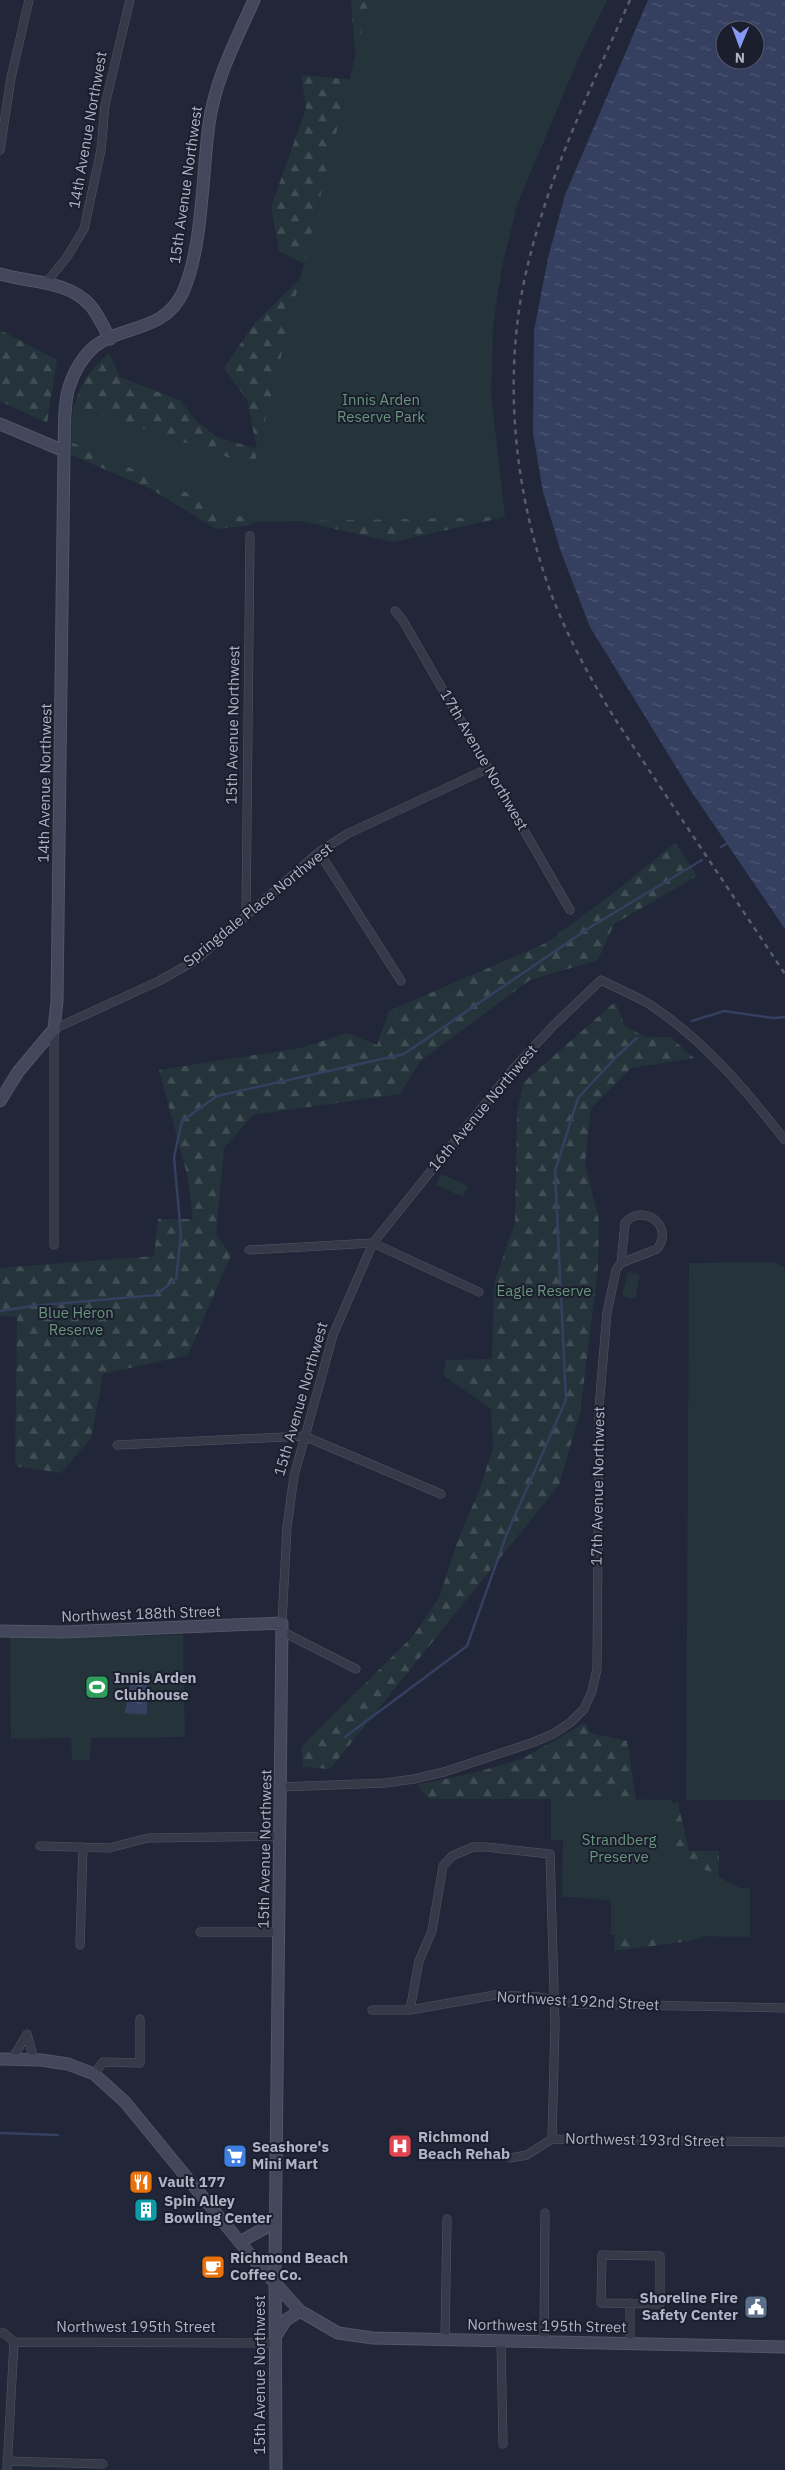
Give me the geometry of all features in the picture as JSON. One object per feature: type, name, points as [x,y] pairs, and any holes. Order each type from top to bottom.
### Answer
[{"type":"street","points":[[0,150],[12,78],[29,0]]},
{"type":"street","name":"14th Avenue Northwest","points":[[46,284],[67,258],[84,229],[99,159],[105,105],[130,0]]},
{"type":"street","name":"15th Avenue Northwest","points":[[110,338],[152,323],[174,304],[182,293],[193,261],[209,123],[216,91],[254,0]]},
{"type":"street","points":[[0,274],[46,284],[80,295],[92,307],[110,338]]},
{"type":"street","name":"14th Avenue Northwest","points":[[54,1245],[54,1029],[57,1001],[64,451],[68,389],[75,372],[96,346],[110,338]]},
{"type":"street","points":[[0,424],[64,451]]},
{"type":"street","name":"15th Avenue Northwest","points":[[246,915],[250,536]]},
{"type":"street","name":"17th Avenue Northwest","points":[[395,611],[402,619],[570,910]]},
{"type":"street","name":"Springdale Place Northwest","points":[[54,1029],[159,981],[196,960],[318,852],[347,834],[489,768]]},
{"type":"street","points":[[318,852],[401,981]]},
{"type":"street","name":"16th Avenue Northwest","points":[[373,1243],[512,1070],[553,1026],[601,980],[648,1004],[704,1048],[739,1083],[785,1140]]},
{"type":"street","points":[[0,1100],[18,1072],[54,1029]]},
{"type":"street","name":"17th Avenue Northwest","points":[[281,1787],[384,1783],[444,1772],[553,1734],[571,1722],[584,1709],[592,1691],[597,1669],[599,1408],[606,1313],[616,1270],[621,1263],[657,1248],[662,1240],[662,1231],[656,1219],[642,1214],[632,1216],[625,1223],[622,1228],[621,1263]]},
{"type":"street","points":[[249,1250],[373,1243],[479,1292]]},
{"type":"street","name":"15th Avenue Northwest","points":[[276,2470],[274,2282],[281,1836],[282,1628],[287,1527],[294,1476],[333,1335],[373,1243]]},
{"type":"street","points":[[117,1445],[304,1436],[441,1494]]},
{"type":"street","name":"Northwest 188th Street","points":[[0,1631],[63,1632],[282,1628],[356,1669]]},
{"type":"street","points":[[40,1846],[109,1848],[148,1838],[281,1836]]},
{"type":"street","points":[[80,1945],[83,1847]]},
{"type":"street","points":[[410,2010],[419,1961],[432,1931],[443,1866],[452,1856],[473,1847],[550,1854],[554,2001],[552,2138]]},
{"type":"street","points":[[200,1932],[279,1932]]},
{"type":"street","name":"Northwest 192nd Street","points":[[372,2010],[410,2010],[495,1995],[532,1996],[578,2004],[785,2008]]},
{"type":"street","points":[[94,2074],[103,2062],[140,2063],[140,2019]]},
{"type":"street","points":[[12,2059],[26,2034],[34,2060]]},
{"type":"street","points":[[0,2059],[68,2064],[94,2074],[125,2102],[240,2242],[300,2311],[280,2326],[275,2340]]},
{"type":"street","name":"Northwest 193rd Street","points":[[510,2158],[527,2155],[552,2138],[785,2142]]},
{"type":"street","points":[[544,2341],[545,2212]]},
{"type":"street","points":[[240,2242],[265,2228],[275,2215]]},
{"type":"street","points":[[445,2339],[447,2219]]},
{"type":"street","points":[[602,2255],[660,2256],[660,2304],[630,2303],[601,2303],[602,2255]]},
{"type":"street","points":[[630,2303],[630,2344]]},
{"type":"street","name":"Northwest 195th Street","points":[[300,2311],[338,2333],[373,2338],[785,2347]]},
{"type":"street","points":[[0,2333],[4,2333],[14,2342],[7,2470]]},
{"type":"street","name":"Northwest 195th Street","points":[[14,2342],[275,2340]]},
{"type":"street","points":[[501,2340],[503,2444]]},
{"type":"street","points":[[7,2460],[103,2464]]},
{"type":"green space","name":"Innis Arden Reserve Park","points":[[351,0],[607,0],[579,57],[517,204],[501,271],[493,325],[491,393],[494,447],[505,517],[393,542],[269,514],[247,526],[216,529],[151,489],[71,455],[72,424],[76,399],[87,376],[109,353],[120,377],[181,401],[196,421],[217,437],[257,449],[247,400],[224,368],[254,324],[305,274],[305,264],[279,251],[271,207],[306,109],[301,75],[357,80]]},
{"type":"green space","name":"Innis Arden Reserve Park","points":[[369,0],[607,0],[579,57],[517,204],[501,271],[493,325],[491,393],[505,517],[254,522],[71,442],[73,405],[254,466]]},
{"type":"green space","points":[[0,330],[57,360],[47,423],[0,401]]},
{"type":"green space","name":"Blue Heron Reserve","points":[[675,843],[697,876],[614,924],[598,960],[530,980],[420,1061],[400,1094],[253,1115],[224,1148],[216,1235],[231,1255],[188,1355],[103,1374],[91,1438],[61,1473],[15,1466],[17,1317],[0,1316],[0,1268],[154,1256],[158,1219],[193,1219],[188,1178],[159,1070],[300,1048],[347,1033],[377,1045],[389,1011],[546,943],[621,887]]},
{"type":"green space","name":"Eagle Reserve","points":[[615,1002],[625,1026],[645,1037],[670,1037],[694,1058],[631,1068],[591,1108],[585,1163],[599,1221],[598,1268],[580,1413],[559,1485],[330,1769],[303,1767],[301,1747],[413,1636],[440,1596],[457,1542],[479,1491],[493,1448],[491,1409],[443,1375],[446,1360],[492,1359],[494,1283],[515,1223],[517,1111],[524,1082]]},
{"type":"green space","points":[[441,1174],[468,1186],[463,1197],[436,1185]]},
{"type":"green space","points":[[775,1262],[785,1268],[785,1800],[686,1800],[689,1263]]},
{"type":"green space","points":[[628,1272],[640,1275],[635,1299],[622,1296]]},
{"type":"green space","name":"Innis Arden Clubhouse","points":[[183,1635],[185,1737],[91,1738],[90,1760],[72,1760],[71,1738],[11,1739],[10,1637]]},
{"type":"green space","points":[[585,1723],[590,1733],[627,1741],[637,1806],[678,1803],[689,1851],[719,1851],[718,1932],[690,1941],[614,1951],[618,1901],[574,1897],[563,1799],[429,1799],[417,1785],[474,1773],[522,1759]]},
{"type":"green space","name":"Strandberg Preserve","points":[[551,1798],[672,1800],[671,1852],[740,1888],[750,1888],[750,1937],[611,1935],[611,1898],[562,1897],[563,1840],[551,1840]]},
{"type":"water","points":[[648,0],[785,0],[785,929],[689,788],[590,627],[561,552],[543,492],[533,433],[534,331],[548,258],[565,195]]},
{"type":"water","points":[[130,1684],[147,1684],[147,1715],[125,1713]]},
{"type":"waterway","points":[[721,847],[726,844]]},
{"type":"waterway","points":[[0,1311],[32,1306],[156,1295],[176,1279],[181,1235],[174,1157],[182,1121],[217,1096],[404,1054],[592,926],[702,860]]},
{"type":"waterway","points":[[692,1021],[724,1011],[773,1018],[785,1017]]},
{"type":"waterway","points":[[345,1737],[467,1646],[506,1536],[566,1400],[555,1171],[578,1098],[617,1056],[637,1038]]},
{"type":"waterway","points":[[0,2133],[58,2135]]},
{"type":"railway","points":[[630,0],[587,96],[561,161],[538,226],[529,260],[520,301],[515,344],[515,430],[520,473],[528,515],[552,596],[582,661],[617,722],[785,974]]},
{"type":"place","name":"Innis Arden Clubhouse","points":[[97,1687]]},
{"type":"place","name":"Richmond Beach Rehab","points":[[400,2146]]},
{"type":"place","name":"Seashore's Mini Mart","points":[[235,2156]]},
{"type":"place","name":"Vault 177","points":[[141,2182]]},
{"type":"place","name":"Spin Alley Bowling Center","points":[[146,2210]]},
{"type":"place","name":"Richmond Beach Coffee Co.","points":[[213,2267]]},
{"type":"place","name":"Shoreline Fire Safety Center","points":[[756,2307]]}]
